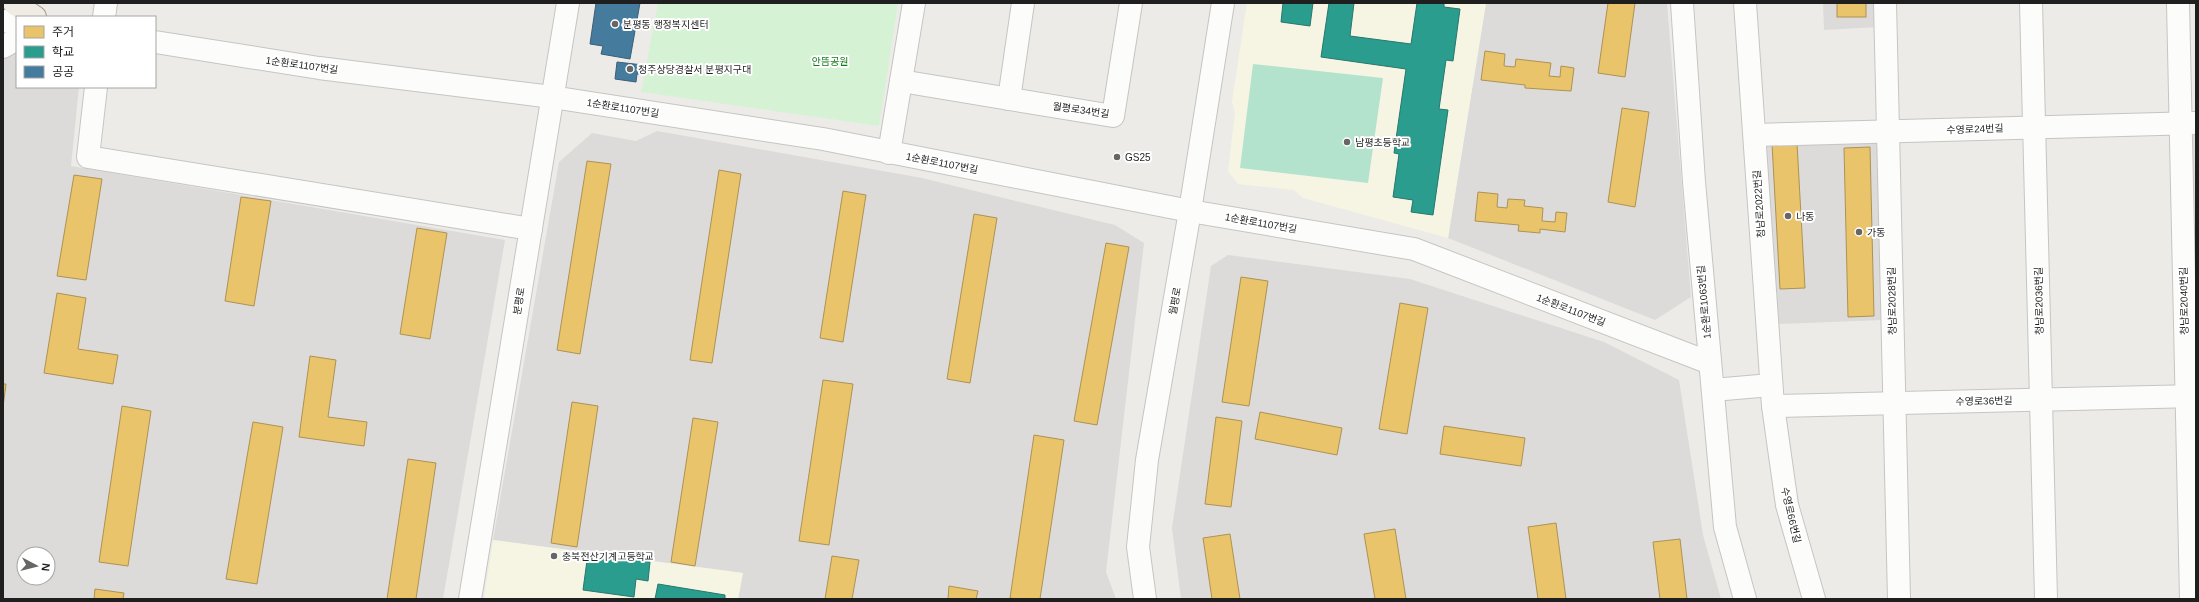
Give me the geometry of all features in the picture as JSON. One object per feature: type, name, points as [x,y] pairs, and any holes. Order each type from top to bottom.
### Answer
[{"type":"main road","points":[[14,3],[34,16]]},
{"type":"street","points":[[104,16],[106,3]]},
{"type":"street","name":"분평로","points":[[470,599],[568,3]]},
{"type":"street","points":[[889,152],[914,3]]},
{"type":"street","points":[[1009,99],[1023,3]]},
{"type":"street","name":"월평로34번길","points":[[901,81],[1113,116],[1131,3]]},
{"type":"street","name":"월평로","points":[[1145,599],[1138,546],[1147,460],[1190,210],[1223,3]]},
{"type":"street","name":"1순환로1063번길","points":[[1682,3],[1694,182],[1725,527],[1744,599]]},
{"type":"street","name":"청남로2022번길","points":[[1745,3],[1772,395]]},
{"type":"street","name":"청남로2028번길","points":[[1885,3],[1899,599]]},
{"type":"street","name":"청남로2036번길","points":[[2031,3],[2046,599]]},
{"type":"street","name":"청남로2040번길","points":[[2178,3],[2188,123],[2191,396],[2191,599]]},
{"type":"street","points":[[3,21],[16,23]]},
{"type":"street","points":[[3,47],[16,40]]},
{"type":"street","name":"1순환로1107번길","points":[[156,42],[319,68],[552,97],[823,138],[1190,210],[1414,250],[1710,362]]},
{"type":"street","points":[[96,88],[88,157],[531,229]]},
{"type":"street","name":"수영로24번길","points":[[1755,136],[2188,123]]},
{"type":"street","name":"수영로36번길","points":[[1713,390],[1894,403],[2191,396]]},
{"type":"street","name":"수영로66번길","points":[[1772,395],[1787,505],[1814,599]]},
{"type":"shaded area","name":"남평초등학교","points":[[1247,3],[1486,3],[1448,238],[1303,198],[1294,190],[1238,184],[1228,171],[1235,113],[1232,102]]},
{"type":"shaded area","points":[[1486,3],[1667,3],[1691,297],[1655,320],[1448,238]]},
{"type":"shaded area","points":[[1823,3],[1878,3],[1878,27],[1824,30]]},
{"type":"shaded area","points":[[3,51],[16,53],[16,88],[79,88],[71,166],[505,240],[443,599],[3,599]]},
{"type":"shaded area","points":[[2196,127],[2196,376],[2189,128]]},
{"type":"shaded area","points":[[657,131],[922,178],[1115,225],[1144,243],[1106,572],[1116,599],[738,599],[743,573],[493,540],[559,162],[592,133],[636,141]]},
{"type":"shaded area","points":[[1879,138],[1883,320],[1779,324],[1763,142]]},
{"type":"shaded area","points":[[1228,255],[1410,279],[1604,342],[1679,380],[1703,535],[1721,599],[1181,599],[1172,528],[1211,266]]},
{"type":"shaded area","name":"충북전산기계고등학교","points":[[493,540],[743,573],[738,599],[484,599]]},
{"type":"green space","name":"안뜸공원","points":[[658,3],[898,3],[879,126],[641,92]]},
{"type":"green space","points":[[1253,64],[1383,78],[1368,183],[1240,168]]},
{"type":"building: 주거","points":[[1608,3],[1635,3],[1625,77],[1598,73]]},
{"type":"building: 주거","points":[[1837,3],[1866,3],[1866,17],[1837,17]]},
{"type":"building: 주거","points":[[1485,51],[1505,54],[1504,66],[1515,67],[1516,59],[1551,63],[1549,76],[1560,77],[1561,66],[1574,68],[1571,91],[1525,88],[1525,85],[1481,80]]},
{"type":"building: 주거","points":[[1622,108],[1649,112],[1635,207],[1608,202]]},
{"type":"building: 주거","name":"나동","points":[[1797,143],[1805,288],[1780,289],[1772,144]]},
{"type":"building: 주거","name":"가동","points":[[1870,147],[1874,316],[1848,317],[1844,148]]},
{"type":"building: 주거","points":[[587,161],[611,164],[580,354],[557,350]]},
{"type":"building: 주거","points":[[719,170],[741,174],[712,363],[690,360]]},
{"type":"building: 주거","points":[[74,175],[102,179],[86,280],[57,276]]},
{"type":"building: 주거","points":[[843,191],[866,195],[843,342],[820,338]]},
{"type":"building: 주거","points":[[1478,192],[1498,194],[1497,207],[1507,208],[1508,199],[1525,200],[1524,206],[1543,208],[1542,221],[1555,222],[1556,212],[1567,213],[1565,232],[1540,229],[1540,233],[1518,231],[1519,225],[1475,221]]},
{"type":"building: 주거","points":[[241,197],[271,201],[254,306],[225,301]]},
{"type":"building: 주거","points":[[974,214],[997,218],[970,383],[947,379]]},
{"type":"building: 주거","points":[[417,228],[447,233],[430,339],[400,334]]},
{"type":"building: 주거","points":[[1106,243],[1129,247],[1097,425],[1074,421]]},
{"type":"building: 주거","points":[[1241,277],[1268,281],[1249,406],[1222,402]]},
{"type":"building: 주거","points":[[57,293],[86,298],[78,349],[118,355],[113,384],[44,373]]},
{"type":"building: 주거","points":[[1400,303],[1428,308],[1407,434],[1379,429]]},
{"type":"building: 주거","points":[[310,356],[336,360],[328,417],[367,422],[364,446],[299,437]]},
{"type":"building: 주거","points":[[823,380],[853,384],[829,545],[799,541]]},
{"type":"building: 주거","points":[[3,384],[6,384],[3,407]]},
{"type":"building: 주거","points":[[572,402],[598,406],[577,547],[551,543]]},
{"type":"building: 주거","points":[[122,406],[151,411],[128,566],[99,562]]},
{"type":"building: 주거","points":[[1260,412],[1342,428],[1337,455],[1255,439]]},
{"type":"building: 주거","points":[[1216,417],[1242,421],[1231,507],[1205,504]]},
{"type":"building: 주거","points":[[693,418],[718,422],[695,566],[671,562]]},
{"type":"building: 주거","points":[[253,422],[283,427],[257,584],[226,579]]},
{"type":"building: 주거","points":[[1444,426],[1525,438],[1521,466],[1440,454]]},
{"type":"building: 주거","points":[[1034,435],[1064,440],[1040,599],[1010,598]]},
{"type":"building: 주거","points":[[408,459],[436,463],[416,599],[387,599]]},
{"type":"building: 주거","points":[[1556,523],[1566,599],[1538,599],[1528,527]]},
{"type":"building: 주거","points":[[1395,529],[1406,599],[1375,599],[1364,534]]},
{"type":"building: 주거","points":[[1230,534],[1240,599],[1212,599],[1203,538]]},
{"type":"building: 주거","points":[[1680,539],[1687,599],[1660,599],[1653,542]]},
{"type":"building: 주거","points":[[832,556],[859,560],[852,599],[825,599]]},
{"type":"building: 주거","points":[[949,586],[978,591],[976,599],[948,599]]},
{"type":"building: 주거","points":[[95,589],[124,593],[123,599],[94,599]]},
{"type":"building: 학교","points":[[1283,3],[1313,3],[1310,26],[1281,22]]},
{"type":"building: 학교","points":[[1329,3],[1354,3],[1350,36],[1411,44],[1417,3],[1444,3],[1444,7],[1460,9],[1453,61],[1446,60],[1439,109],[1448,110],[1433,215],[1411,212],[1413,200],[1393,197],[1399,154],[1394,153],[1406,69],[1321,57]]},
{"type":"building: 학교","points":[[588,553],[650,562],[648,581],[636,579],[634,597],[583,590]]},
{"type":"building: 학교","points":[[658,584],[725,595],[725,599],[655,599]]},
{"type":"building: 공공","name":"분평동 행정복지센터","points":[[596,3],[640,3],[630,59],[601,54],[603,46],[590,44]]},
{"type":"building: 공공","name":"청주상당경찰서 분평지구대","points":[[617,62],[643,65],[642,74],[637,74],[636,82],[615,79]]},
{"type":"place","name":"분평동 행정복지센터","points":[[615,24]]},
{"type":"place","name":"청주상당경찰서 분평지구대","points":[[630,69]]},
{"type":"place","name":"남평초등학교","points":[[1347,142]]},
{"type":"place","name":"GS25","points":[[1117,157]]},
{"type":"place","name":"나동","points":[[1788,216]]},
{"type":"place","name":"가동","points":[[1859,232]]},
{"type":"place","name":"충북전산기계고등학교","points":[[554,556]]}]
